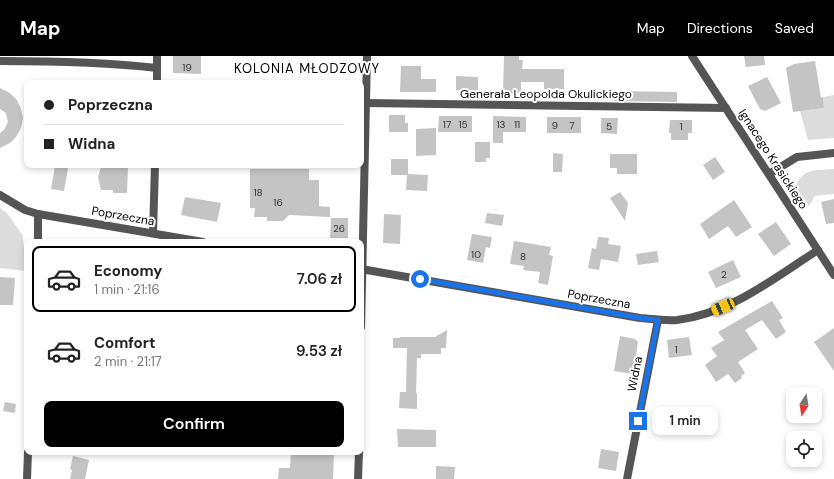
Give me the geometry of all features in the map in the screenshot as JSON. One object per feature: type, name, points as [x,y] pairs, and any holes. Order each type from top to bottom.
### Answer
[{"type":"street","points":[[157,56],[157,80]]},
{"type":"street","points":[[363,239],[367,56]]},
{"type":"street","name":"Ignacego Krasickiego","points":[[692,56],[834,275]]},
{"type":"street","points":[[0,61],[125,64],[157,68]]},
{"type":"street","name":"Generała Leopolda Okulickiego","points":[[366,103],[726,108]]},
{"type":"street","points":[[769,174],[797,157],[834,153]]},
{"type":"street","points":[[153,233],[155,168]]},
{"type":"street","name":"Poprzeczna","points":[[0,194],[26,210],[38,214],[186,239]]},
{"type":"street","points":[[38,214],[38,239]]},
{"type":"street","name":"Poprzeczna","points":[[364,269],[640,318],[675,320],[711,312],[735,302],[818,250]]},
{"type":"street","name":"Widna","points":[[627,479],[658,320]]},
{"type":"street","points":[[27,479],[28,455]]},
{"type":"street","points":[[358,479],[359,455]]},
{"type":"shaded area","points":[[834,95],[834,138],[808,140],[800,111],[824,108],[823,97]]},
{"type":"shaded area","points":[[834,169],[834,194],[815,196],[809,206],[795,187],[802,176],[811,171]]},
{"type":"shaded area","points":[[0,208],[7,213],[23,236],[24,271],[0,268]]},
{"type":"building","points":[[173,56],[201,56],[201,74],[173,73]]},
{"type":"building","points":[[504,56],[519,56],[519,60],[523,60],[522,69],[564,69],[564,89],[544,89],[544,82],[521,82],[521,93],[503,93]]},
{"type":"building","points":[[744,56],[764,56],[765,65],[746,67]]},
{"type":"building","points":[[815,61],[824,108],[793,112],[786,68],[794,64]]},
{"type":"building","points":[[401,66],[421,66],[421,79],[436,79],[436,92],[400,92]]},
{"type":"building","points":[[456,76],[478,77],[478,90],[456,90]]},
{"type":"building","points":[[767,77],[781,103],[765,111],[760,109],[748,86]]},
{"type":"building","points":[[0,88],[10,93],[17,100],[23,118],[21,128],[16,137],[10,143],[0,148],[0,133],[4,130],[8,122],[6,113],[0,109]]},
{"type":"building","points":[[614,91],[677,92],[677,102],[614,101]]},
{"type":"building","points":[[389,115],[405,115],[405,123],[408,123],[408,132],[389,132]]},
{"type":"building","points":[[439,116],[472,116],[472,132],[438,132]]},
{"type":"building","points":[[493,116],[526,117],[526,132],[503,132],[503,143],[493,143]]},
{"type":"building","points":[[547,117],[581,117],[581,133],[547,133]]},
{"type":"building","points":[[601,118],[618,118],[617,134],[601,133]]},
{"type":"building","points":[[670,120],[692,120],[692,133],[688,133],[688,140],[671,140],[671,133],[669,133]]},
{"type":"building","points":[[436,128],[436,155],[416,156],[416,129]]},
{"type":"building","points":[[475,142],[490,142],[490,158],[486,158],[486,162],[475,162]]},
{"type":"building","points":[[553,153],[563,154],[562,172],[553,172]]},
{"type":"building","points":[[610,154],[637,154],[637,174],[617,174],[617,168],[610,168]]},
{"type":"building","points":[[715,157],[725,172],[713,180],[703,165]]},
{"type":"building","points":[[391,159],[408,159],[408,174],[428,175],[427,191],[406,190],[407,175],[391,175]]},
{"type":"building","points":[[55,168],[68,168],[64,191],[51,189]]},
{"type":"building","points":[[101,168],[128,168],[127,193],[113,193],[113,190],[101,190],[98,177]]},
{"type":"building","points":[[250,169],[309,169],[309,180],[319,180],[319,206],[330,207],[330,217],[289,215],[283,221],[267,221],[267,217],[254,217],[255,208],[250,208]]},
{"type":"building","points":[[620,192],[628,203],[625,221],[610,198]]},
{"type":"building","points":[[185,197],[221,203],[217,222],[181,215]]},
{"type":"building","points":[[834,199],[834,223],[826,224],[821,202]]},
{"type":"building","points":[[734,200],[752,227],[736,237],[728,226],[709,239],[700,224]]},
{"type":"building","points":[[487,213],[504,215],[502,226],[485,223]]},
{"type":"building","points":[[384,214],[401,215],[400,244],[383,243]]},
{"type":"building","points":[[331,218],[348,218],[348,238],[330,238]]},
{"type":"building","points":[[776,222],[791,244],[774,256],[758,234]]},
{"type":"building","points":[[472,234],[492,237],[490,248],[486,247],[483,263],[467,260]]},
{"type":"building","points":[[598,237],[609,238],[608,244],[621,246],[618,262],[601,259],[599,270],[588,268],[592,248],[596,249]]},
{"type":"building","points":[[514,241],[551,247],[549,255],[553,256],[548,285],[538,283],[540,272],[523,270],[524,266],[510,264]]},
{"type":"building","points":[[657,251],[659,262],[638,265],[636,254]]},
{"type":"building","points":[[733,260],[741,277],[716,288],[708,272]]},
{"type":"building","points":[[0,277],[15,278],[13,305],[0,305]]},
{"type":"building","points":[[772,301],[783,318],[779,320],[786,332],[776,339],[762,320],[745,330],[758,349],[738,362],[745,373],[741,376],[742,378],[735,383],[728,374],[716,382],[705,365],[717,356],[711,348],[724,340],[718,332]]},
{"type":"building","points":[[834,328],[834,371],[814,342]]},
{"type":"building","points":[[447,330],[446,348],[441,348],[441,354],[421,354],[421,358],[417,358],[417,409],[399,408],[400,392],[406,392],[407,348],[393,348],[393,338],[435,337]]},
{"type":"building","points":[[620,336],[635,339],[638,342],[633,374],[614,371]]},
{"type":"building","points":[[689,337],[692,355],[669,358],[667,340]]},
{"type":"building","points":[[5,402],[16,404],[15,413],[3,411]]},
{"type":"building","points":[[397,429],[436,430],[436,447],[398,447]]},
{"type":"building","points":[[601,449],[619,452],[616,471],[598,468]]},
{"type":"building","points":[[291,455],[334,455],[333,479],[278,479],[279,468],[290,468]]},
{"type":"building","points":[[73,456],[89,460],[85,479],[70,479],[72,470],[70,469]]},
{"type":"building","points":[[436,466],[455,467],[454,479],[436,479]]},
{"type":"district","name":"KOLONIA MŁODZOWY","points":[[307,68]]},
{"type":"route","points":[[420,279],[658,320],[638,421]]}]
